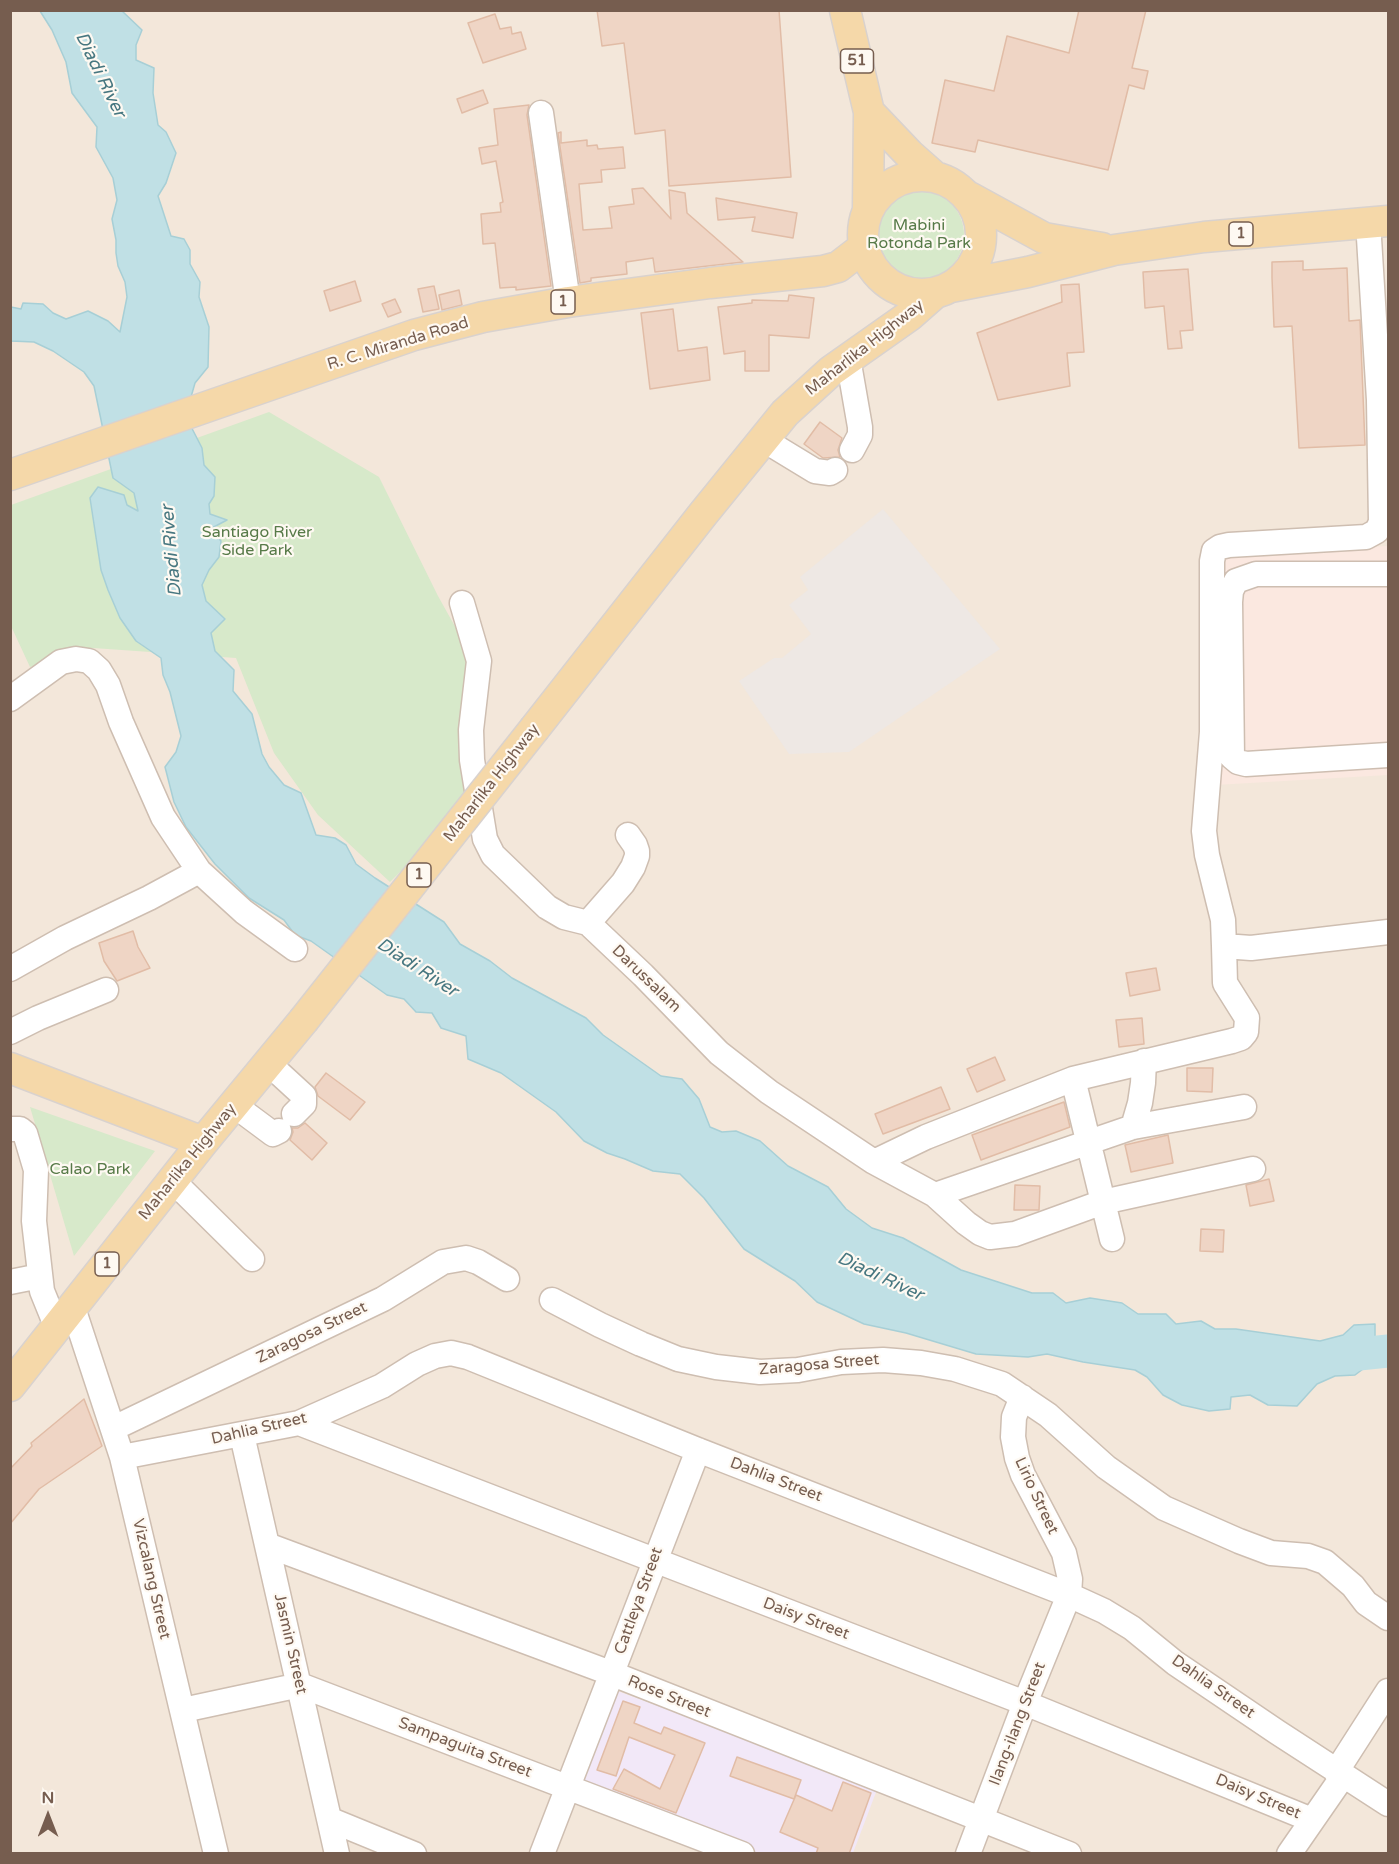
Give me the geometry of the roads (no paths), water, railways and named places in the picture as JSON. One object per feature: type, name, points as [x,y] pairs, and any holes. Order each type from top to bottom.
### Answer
[{"type":"main road","name":"51","points":[[845,10],[868,112],[868,210]]},
{"type":"main road","points":[[868,112],[935,177]]},
{"type":"main road","points":[[864,247],[863,228],[868,210],[880,194],[896,182],[915,176],[935,177]]},
{"type":"main road","name":"1","points":[[935,177],[954,184],[969,197],[1044,238],[1114,250]]},
{"type":"main road","name":"1","points":[[864,247],[870,264],[882,279],[897,289],[915,294],[943,291],[968,274],[979,257],[982,236],[979,216],[969,197]]},
{"type":"main road","name":"Maharlika Highway","points":[[10,1386],[536,728],[703,514],[785,413],[807,391],[848,358],[943,291],[1114,250],[1204,237],[1378,221]]},
{"type":"main road","name":"R. C. Miranda Road","points":[[10,475],[414,335],[483,317],[568,302],[823,271],[838,267],[864,247]]},
{"type":"main road","points":[[10,1068],[203,1142]]},
{"type":"street","points":[[541,113],[568,302]]},
{"type":"street","points":[[874,1162],[926,1137],[1073,1079],[1232,1041],[1246,1032],[1247,1018],[1225,983],[1223,920],[1207,855],[1204,831],[1212,732],[1212,561],[1214,551],[1229,545],[1366,537],[1377,531],[1381,522],[1382,507],[1378,221]]},
{"type":"street","points":[[848,358],[860,427],[860,435],[852,450]]},
{"type":"street","points":[[764,440],[815,471],[830,473],[835,470]]},
{"type":"street","points":[[1389,574],[1256,574],[1236,581],[1231,591],[1230,626],[1232,758],[1246,764],[1389,755]]},
{"type":"street","name":"Darussalam","points":[[462,603],[479,661],[471,730],[472,760],[485,839],[493,855],[547,907],[564,917],[588,923],[644,975],[719,1053],[769,1092],[874,1162],[935,1195],[980,1233],[990,1237],[1015,1234],[1103,1202],[1253,1169]]},
{"type":"street","points":[[10,699],[61,662],[76,659],[89,661],[99,670],[108,685],[121,722],[163,817],[199,871],[244,912],[295,949]]},
{"type":"street","points":[[588,923],[623,883],[633,867],[637,850],[628,835]]},
{"type":"street","points":[[10,969],[65,938],[199,871]]},
{"type":"street","points":[[1224,946],[1251,948],[1389,932]]},
{"type":"street","points":[[10,1032],[106,990]]},
{"type":"street","points":[[10,1053],[50,1083]]},
{"type":"street","points":[[1133,1127],[1143,1083],[1144,1061]]},
{"type":"street","points":[[234,1105],[273,1134],[287,1123],[304,1104],[304,1096],[268,1063]]},
{"type":"street","points":[[1073,1079],[1112,1239]]},
{"type":"street","points":[[935,1195],[1133,1127],[1244,1107]]},
{"type":"street","name":"Vizcalang Street","points":[[10,1129],[20,1129],[25,1133],[36,1170],[34,1221],[42,1291],[65,1318],[114,1428],[122,1456],[216,1854]]},
{"type":"street","points":[[173,1181],[252,1259]]},
{"type":"street","name":"Zaragosa Street","points":[[114,1428],[383,1299],[443,1262],[466,1258],[507,1279]]},
{"type":"street","points":[[10,1282],[40,1276]]},
{"type":"street","name":"Zaragosa Street","points":[[552,1300],[600,1325],[678,1359],[716,1367],[760,1372],[798,1370],[842,1362],[883,1360],[921,1363],[981,1376],[1002,1384],[1048,1414],[1106,1467],[1164,1508],[1271,1553],[1308,1556],[1325,1562],[1353,1586],[1366,1603],[1389,1618]]},
{"type":"street","name":"Dahlia Street","points":[[122,1456],[299,1423],[382,1386],[417,1364],[435,1356],[451,1353],[468,1357],[1069,1595],[1104,1611],[1132,1628],[1175,1663],[1339,1774],[1389,1804]]},
{"type":"street","name":"Lirio Street","points":[[1022,1397],[1014,1417],[1013,1437],[1017,1458],[1064,1554],[1070,1580],[1069,1595]]},
{"type":"street","name":"Daisy Street","points":[[299,1423],[1025,1703],[1312,1820]]},
{"type":"street","name":"Jasmin Street","points":[[242,1435],[337,1854]]},
{"type":"street","name":"Cattleya Street","points":[[542,1854],[698,1450]]},
{"type":"street","name":"Rose Street","points":[[267,1545],[613,1674],[1069,1854]]},
{"type":"street","name":"Ilang-ilang Street","points":[[968,1854],[1069,1595]]},
{"type":"street","points":[[183,1710],[300,1685]]},
{"type":"street","name":"Sampaguita Street","points":[[300,1685],[742,1854]]},
{"type":"street","points":[[1289,1854],[1312,1820],[1389,1691]]},
{"type":"street","points":[[331,1820],[414,1854]]},
{"type":"water","points":[[40,11],[122,11],[142,30],[136,45],[136,60],[154,68],[153,93],[158,125],[166,132],[176,153],[166,183],[158,196],[171,236],[184,239],[190,250],[190,264],[200,282],[199,297],[209,327],[208,367],[195,383],[191,397],[183,411],[202,448],[204,465],[215,477],[214,496],[209,504],[210,514],[227,520],[210,529],[221,541],[219,557],[209,570],[202,585],[206,601],[225,619],[211,633],[215,651],[234,670],[233,691],[252,714],[262,754],[269,767],[284,785],[301,793],[316,835],[335,838],[346,845],[356,864],[444,922],[460,944],[490,961],[512,978],[586,1018],[603,1035],[661,1076],[682,1079],[699,1099],[710,1127],[722,1132],[736,1131],[760,1141],[788,1166],[828,1187],[846,1209],[872,1228],[903,1238],[961,1270],[1032,1293],[1053,1293],[1066,1303],[1090,1298],[1122,1303],[1138,1314],[1166,1314],[1176,1324],[1201,1321],[1215,1329],[1236,1329],[1320,1341],[1343,1335],[1354,1325],[1375,1324],[1375,1360],[1355,1375],[1335,1376],[1317,1384],[1297,1406],[1268,1405],[1250,1395],[1231,1397],[1230,1409],[1209,1411],[1182,1405],[1163,1395],[1147,1377],[1135,1370],[1047,1354],[1028,1357],[976,1354],[906,1333],[864,1324],[817,1302],[795,1281],[744,1249],[704,1198],[680,1174],[653,1171],[607,1153],[584,1141],[556,1112],[501,1073],[468,1059],[466,1036],[441,1028],[432,1013],[416,1012],[404,999],[387,995],[311,941],[295,935],[284,920],[249,898],[215,864],[186,827],[174,802],[165,767],[176,752],[181,736],[170,692],[163,675],[161,658],[136,641],[120,618],[101,570],[90,498],[98,487],[124,495],[127,505],[138,511],[134,493],[113,478],[94,386],[84,372],[53,351],[34,342],[11,341],[11,307],[21,309],[23,303],[43,304],[53,313],[66,319],[88,311],[108,321],[120,332],[127,297],[125,282],[118,266],[112,219],[117,200],[113,178],[96,147],[97,127],[72,93],[66,62],[52,30]]},
{"type":"waterway","name":"Diadi River","points":[[1330,1357],[1388,1351]]},
{"type":"park label","name":"Mabini Rotonda Park","points":[[919,235]]},
{"type":"park label","name":"Santiago River Side Park","points":[[257,542]]},
{"type":"park label","name":"Calao Park","points":[[90,1170]]}]
